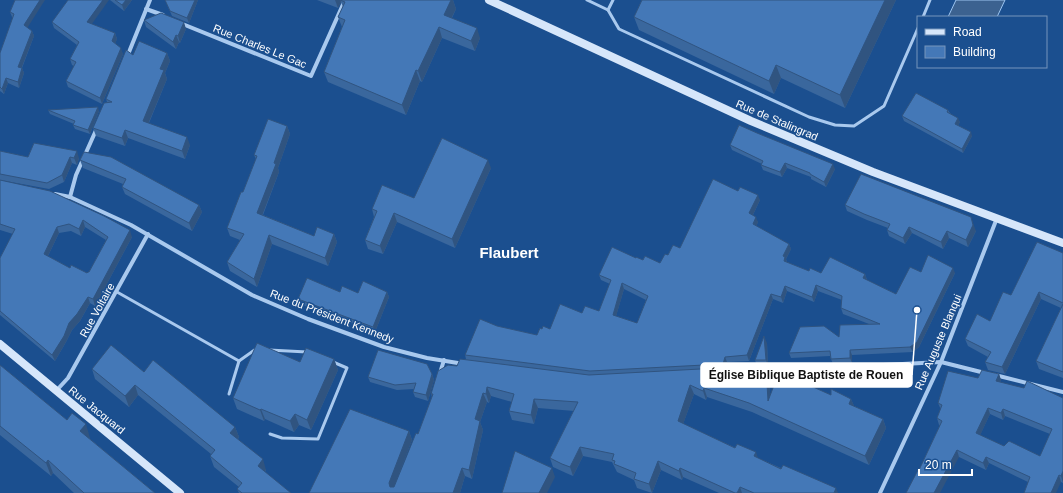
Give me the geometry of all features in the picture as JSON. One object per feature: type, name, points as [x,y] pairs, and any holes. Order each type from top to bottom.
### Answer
[{"type":"street","points":[[126,59],[150,0]]},
{"type":"street","name":"Rue Charles Le Gac","points":[[179,22],[311,76],[345,0]]},
{"type":"street","name":"Rue de Stalingrad","points":[[489,0],[751,121],[873,172],[1063,243]]},
{"type":"street","points":[[146,9],[164,16]]},
{"type":"street","points":[[70,197],[76,175],[98,124]]},
{"type":"street","name":"Rue du Président Kennedy","points":[[47,192],[70,197],[148,234],[252,295],[308,319],[384,347],[427,358],[470,365]]},
{"type":"street","name":"Rue Auguste Blanqui","points":[[880,493],[941,362],[997,218]]},
{"type":"street","name":"Rue Voltaire","points":[[56,392],[68,378],[148,234]]},
{"type":"street","name":"Rue Jacquard","points":[[0,344],[56,392],[180,493]]},
{"type":"street","points":[[438,380],[444,360]]},
{"type":"street","points":[[709,374],[941,362],[1063,392]]},
{"type":"lane","points":[[587,0],[608,10],[619,29],[809,117],[835,125],[854,126],[884,106],[917,30]]},
{"type":"lane","points":[[608,10],[613,0]]},
{"type":"lane","points":[[923,16],[930,0]]},
{"type":"lane","points":[[117,292],[239,361]]},
{"type":"lane","points":[[229,394],[239,361],[256,349],[309,352]]},
{"type":"lane","points":[[270,434],[282,438],[318,439],[347,368],[328,360]]},
{"type":"water","points":[[956,0],[1005,0],[997,16],[948,16]]},
{"type":"building","points":[[15,0],[40,0],[24,25],[32,31],[18,67],[22,68],[18,82],[6,78],[2,89],[0,87],[0,53],[14,14],[10,12]]},
{"type":"building","points":[[68,0],[103,0],[87,22],[115,33],[112,41],[121,48],[100,98],[66,81],[76,62],[70,59],[79,42],[52,22]]},
{"type":"building","points":[[115,0],[126,0],[122,5]]},
{"type":"building","points":[[165,0],[195,0],[187,18],[170,11]]},
{"type":"building","points":[[340,0],[451,0],[444,15],[477,28],[471,41],[439,27],[418,71],[416,70],[402,105],[324,72],[345,20],[338,17],[345,2]]},
{"type":"building","points":[[642,0],[885,0],[840,95],[776,65],[769,81],[634,17]]},
{"type":"building","points":[[161,13],[184,22],[178,36],[176,35],[173,42],[144,20]]},
{"type":"building","points":[[139,41],[167,53],[160,69],[164,70],[143,121],[187,137],[182,151],[125,130],[122,138],[93,128],[104,103],[112,102],[106,99],[126,50],[133,55]]},
{"type":"building","points":[[916,93],[948,110],[947,112],[958,118],[955,124],[971,132],[962,149],[902,116]]},
{"type":"building","points":[[98,107],[88,130],[73,125],[75,121],[48,110]]},
{"type":"building","points":[[268,119],[287,126],[274,163],[276,164],[257,213],[314,236],[317,227],[334,234],[325,258],[269,235],[254,279],[227,262],[244,234],[227,228],[257,156],[254,155]]},
{"type":"building","points":[[739,125],[833,164],[824,182],[810,173],[785,163],[780,172],[761,165],[763,161],[730,145]]},
{"type":"building","points":[[442,138],[488,160],[452,239],[394,213],[380,246],[365,240],[377,211],[372,209],[382,185],[414,198]]},
{"type":"building","points":[[34,143],[77,151],[74,158],[70,157],[62,175],[47,183],[0,174],[0,151],[28,157]]},
{"type":"building","points":[[84,152],[111,157],[199,205],[189,223],[122,187],[126,179],[80,160]]},
{"type":"building","points":[[861,174],[971,217],[973,225],[966,240],[947,231],[941,242],[909,227],[903,238],[887,230],[890,224],[845,205]]},
{"type":"building","points":[[713,179],[738,191],[740,187],[758,195],[749,213],[756,217],[753,224],[789,244],[783,256],[785,257],[784,261],[809,271],[810,268],[821,273],[830,257],[865,274],[863,278],[896,294],[910,267],[921,272],[928,255],[953,268],[917,342],[910,347],[850,350],[850,358],[831,359],[830,351],[789,353],[800,327],[824,326],[839,337],[840,325],[880,324],[841,308],[842,296],[816,285],[812,297],[785,286],[781,297],[771,294],[747,355],[725,357],[723,364],[590,371],[465,355],[480,319],[497,326],[537,335],[540,328],[542,329],[543,326],[550,329],[560,304],[582,313],[585,306],[599,311],[611,280],[599,275],[612,247],[636,258],[643,260],[645,256],[660,263],[665,254],[668,255],[673,245],[680,248]],"holes":[[[622,283],[648,296],[637,323],[613,315]]]},
{"type":"building","points":[[0,180],[50,191],[130,230],[93,299],[88,297],[69,323],[64,336],[52,355],[0,311],[0,258],[15,229],[0,224]],"holes":[[[83,220],[108,237],[89,272],[87,273],[71,265],[70,268],[44,254],[57,227],[69,224],[79,229]]]},
{"type":"building","points":[[1037,242],[1063,253],[1063,303],[1039,292],[1002,367],[985,362],[991,352],[965,339],[977,314],[990,321],[1003,292],[1011,295]]},
{"type":"building","points":[[307,278],[340,292],[342,286],[358,293],[363,281],[387,292],[373,327],[298,299]]},
{"type":"building","points":[[1063,304],[1063,372],[1036,361]]},
{"type":"building","points":[[764,336],[766,360],[755,360]]},
{"type":"building","points":[[257,343],[300,362],[306,348],[334,359],[307,420],[295,414],[290,421],[233,398]]},
{"type":"building","points":[[111,345],[144,372],[153,360],[235,427],[230,433],[263,459],[258,466],[291,493],[242,493],[237,489],[242,483],[210,456],[215,450],[135,385],[125,396],[92,369]]},
{"type":"building","points":[[378,350],[427,364],[432,374],[426,395],[413,392],[416,383],[395,385],[368,377]]},
{"type":"building","points":[[460,359],[589,375],[719,368],[717,374],[746,385],[752,366],[766,366],[768,401],[781,367],[793,372],[793,378],[831,395],[831,389],[851,399],[849,404],[883,419],[865,456],[749,403],[704,388],[703,391],[690,385],[678,421],[735,448],[737,444],[756,452],[754,456],[781,469],[783,465],[836,488],[834,493],[754,493],[740,487],[737,493],[735,493],[680,468],[679,471],[658,461],[649,484],[634,479],[636,473],[614,464],[615,461],[612,460],[614,454],[580,447],[570,467],[562,464],[550,458],[578,402],[534,399],[531,415],[509,411],[514,394],[487,387],[486,394],[483,393],[475,419],[480,421],[469,470],[462,468],[453,493],[309,493],[350,409],[409,431],[389,483],[390,487],[394,487],[416,433],[418,434],[433,394],[431,394],[438,371],[448,365],[457,366]]},
{"type":"building","points":[[0,365],[67,420],[72,413],[86,424],[80,431],[155,493],[84,493],[48,460],[46,463],[0,426]]},
{"type":"building","points":[[982,370],[999,374],[996,381],[1024,388],[1027,381],[1063,398],[1063,471],[1061,476],[1059,475],[1051,493],[1024,493],[1030,477],[986,457],[983,463],[957,450],[934,493],[906,493],[919,470],[942,421],[937,418],[942,405],[938,403],[948,371],[978,378]],"holes":[[[988,408],[1001,413],[1003,409],[1052,429],[1040,456],[1009,441],[1004,446],[976,433]]]},
{"type":"building","points":[[515,451],[552,468],[539,493],[502,493]]},
{"type":"place","name":"Église Biblique Baptiste de Rouen","points":[[917,310]]},
{"type":"district","name":"Flaubert","points":[[509,253]]}]
